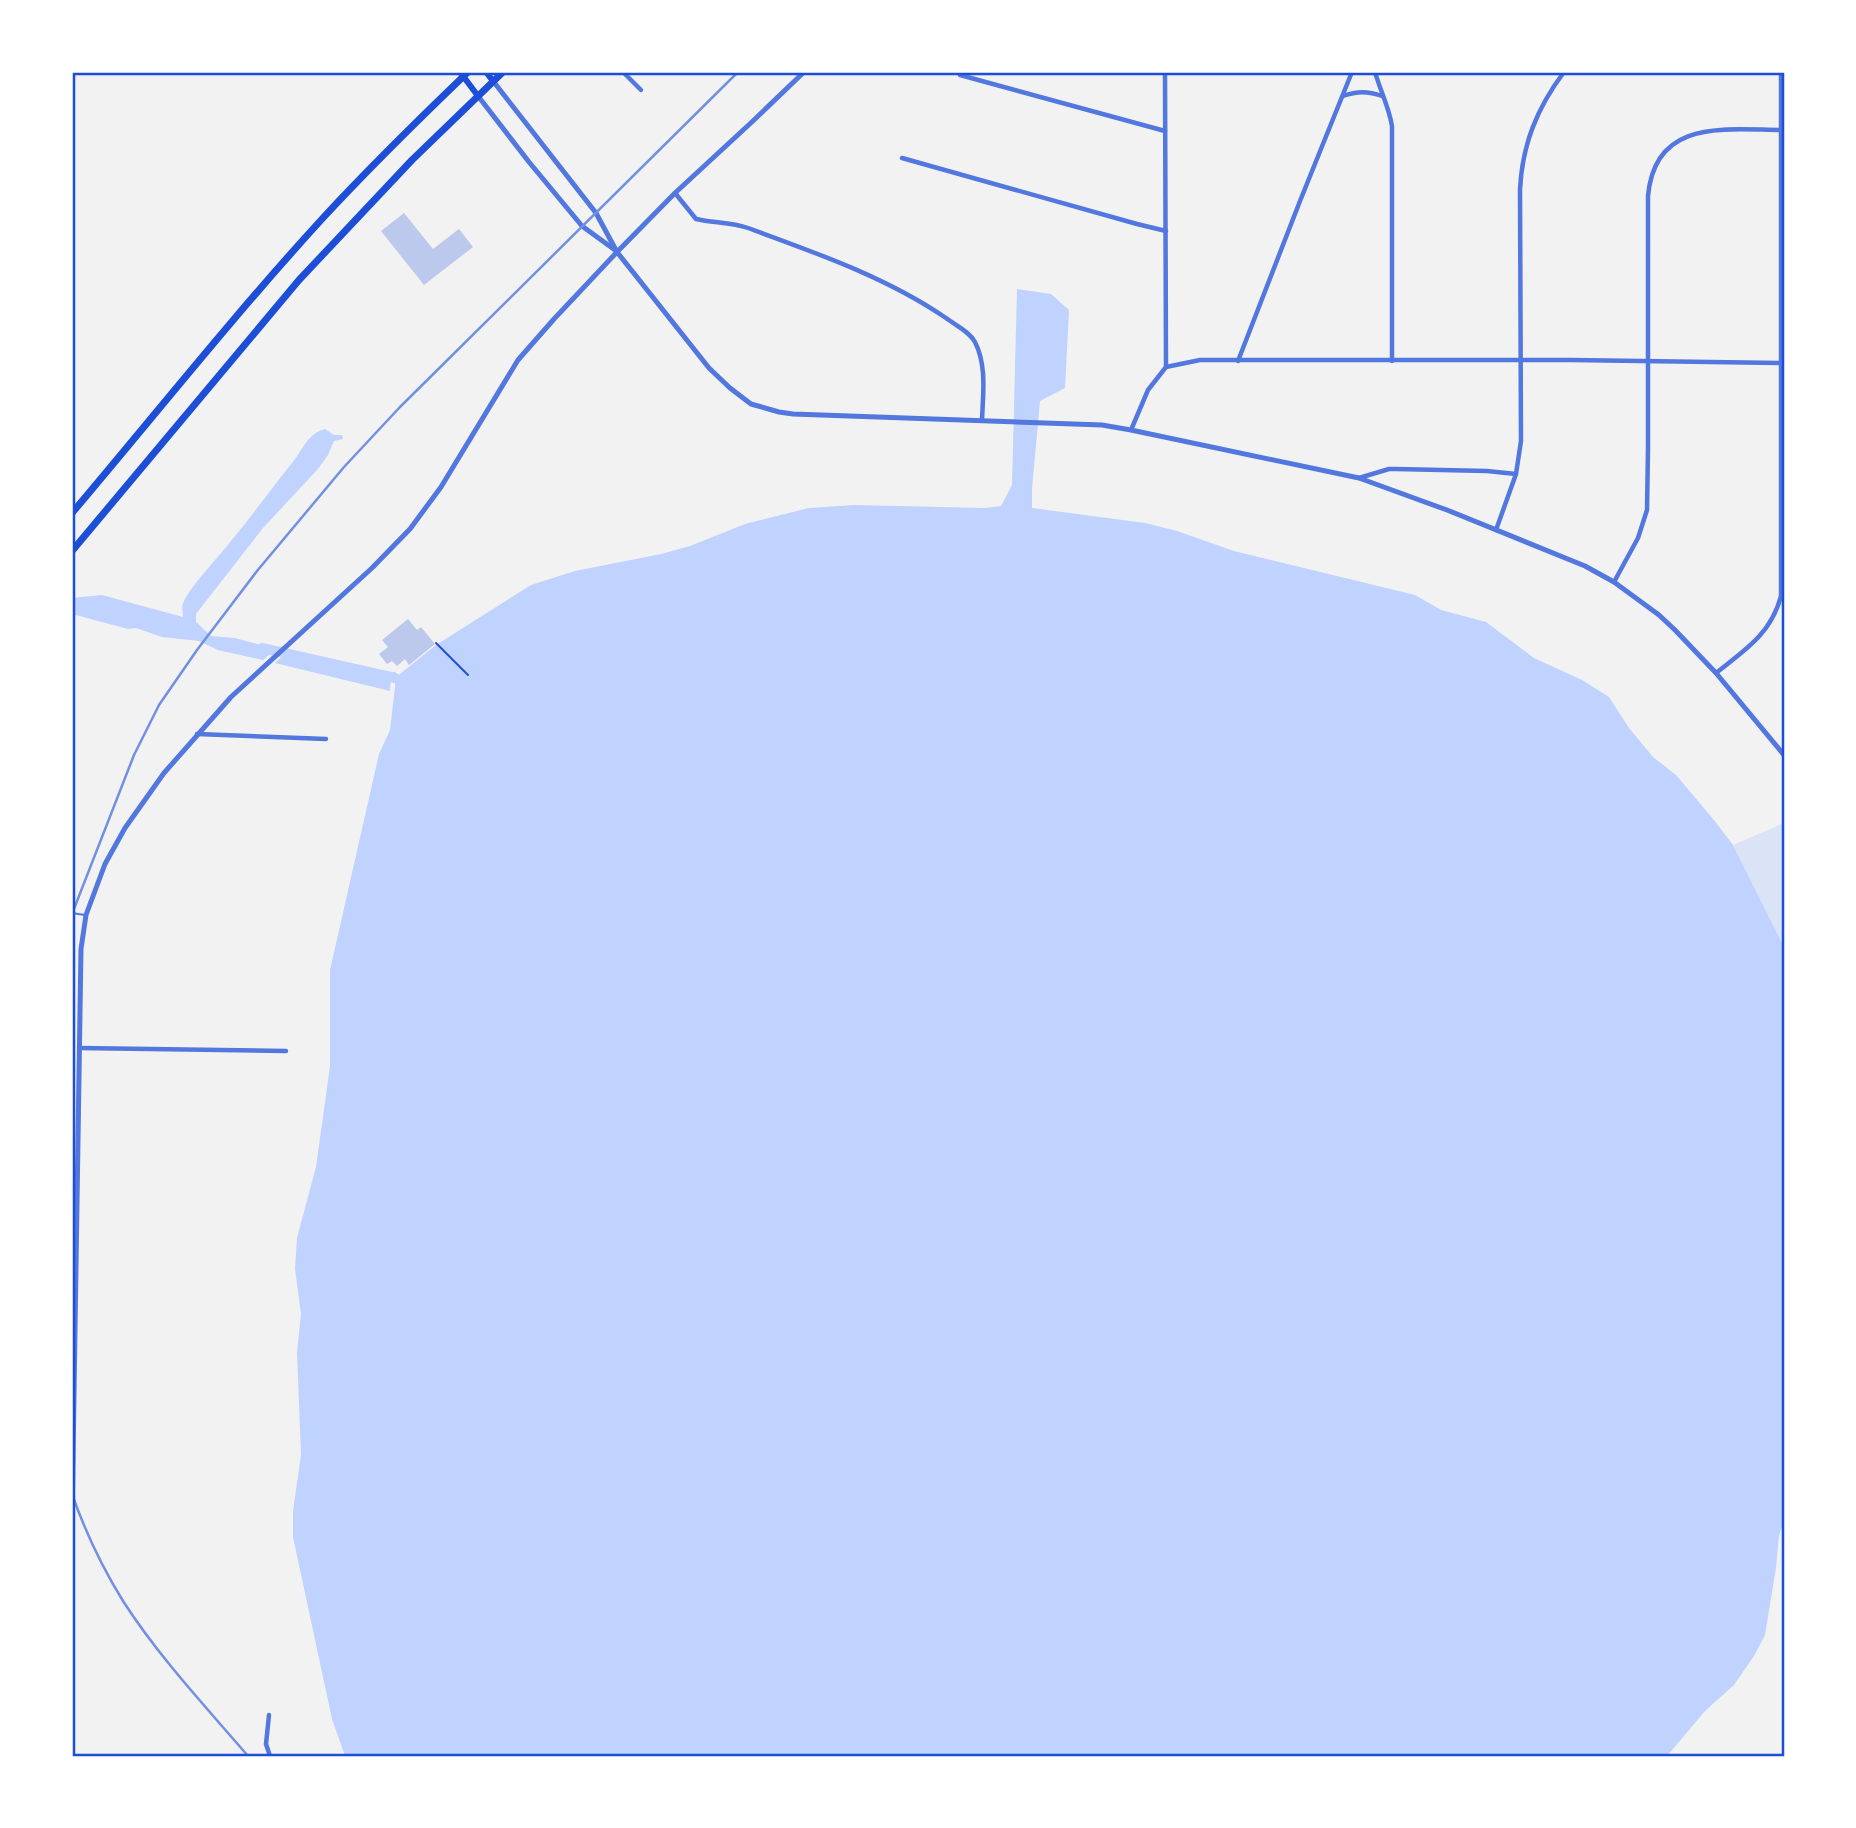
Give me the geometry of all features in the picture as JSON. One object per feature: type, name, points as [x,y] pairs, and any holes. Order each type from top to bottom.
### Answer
[{"type":"highway","points":[[72,551],[299,281],[412,160],[503,72]]},
{"type":"highway","points":[[72,513],[276,270],[464,73]]},
{"type":"main road","points":[[486,72],[493,81]]},
{"type":"main road","points":[[464,73],[478,96]]},
{"type":"street","points":[[623,72],[641,90]]},
{"type":"street","points":[[72,1522],[81,949],[86,915],[105,864],[153,787],[231,696],[372,568],[410,529],[441,487],[518,360],[554,319],[676,193],[804,72]]},
{"type":"street","points":[[1165,72],[1166,367]]},
{"type":"street","points":[[1238,361],[1352,72]]},
{"type":"street","points":[[1375,72],[1389,109],[1392,126],[1392,361]]},
{"type":"street","points":[[1496,530],[1516,474],[1521,441],[1522,162],[1538,112],[1564,72]]},
{"type":"street","points":[[1716,673],[1765,631],[1775,616],[1781,596],[1781,72]]},
{"type":"street","points":[[960,75],[1165,131]]},
{"type":"street","points":[[493,81],[596,213],[617,252],[709,368],[751,404],[793,414],[1101,425],[1359,478],[1585,566],[1614,582],[1659,615],[1689,643],[1784,755]]},
{"type":"street","points":[[1342,96],[1354,92],[1383,96]]},
{"type":"street","points":[[478,96],[582,226],[617,252]]},
{"type":"street","points":[[1614,582],[1638,538],[1647,510],[1648,196],[1652,174],[1663,154],[1680,139],[1698,132],[1782,130]]},
{"type":"street","points":[[902,158],[1166,231]]},
{"type":"street","points":[[676,193],[696,219],[749,228],[857,269],[906,293],[962,329],[975,342],[983,363],[982,420]]},
{"type":"street","points":[[1131,430],[1147,390],[1166,367],[1200,360],[1783,363]]},
{"type":"street","points":[[1359,478],[1396,468],[1516,474]]},
{"type":"street","points":[[197,734],[326,739]]},
{"type":"street","points":[[79,1048],[286,1051]]},
{"type":"street","points":[[270,1715],[266,1744],[270,1756]]},
{"type":"lane","points":[[72,913],[86,915]]},
{"type":"path","points":[[436,643],[468,674]]},
{"type":"shaded area","points":[[1784,823],[1784,947],[1733,845]]},
{"type":"water","points":[[1017,289],[1051,294],[1069,310],[1065,388],[1040,401],[1032,508],[1145,523],[1177,531],[1234,551],[1415,595],[1441,610],[1486,622],[1534,658],[1582,680],[1609,697],[1629,728],[1653,757],[1676,775],[1733,845],[1784,947],[1784,1522],[1779,1535],[1765,1635],[1734,1685],[1705,1711],[1667,1756],[345,1756],[332,1719],[293,1537],[293,1511],[301,1455],[297,1352],[301,1314],[295,1269],[297,1238],[316,1167],[330,1066],[330,970],[379,754],[390,730],[395,678],[436,645],[531,585],[575,571],[661,554],[690,546],[745,524],[809,508],[854,505],[986,508],[1001,506],[1012,485]]},
{"type":"water","points":[[325,429],[334,435],[342,435],[343,439],[334,441],[318,469],[263,528],[196,614],[196,622],[211,636],[235,638],[276,649],[263,660],[218,650],[199,641],[162,637],[136,628],[128,629],[72,614],[72,598],[102,595],[183,617],[183,603],[193,586],[310,438]]},
{"type":"water","points":[[288,651],[317,662],[361,671],[396,672],[391,677],[390,691],[275,663]]},
{"type":"building","points":[[404,213],[433,249],[459,229],[473,247],[424,285],[381,231]]},
{"type":"building","points":[[408,619],[417,630],[421,627],[435,644],[409,665],[405,659],[397,666],[392,661],[387,664],[379,654],[388,647],[382,640]]},
{"type":"waterway","points":[[262,648],[395,678]]},
{"type":"railway","points":[[72,914],[134,755],[159,705],[257,571],[344,467],[400,407],[738,72]]},
{"type":"railway","points":[[72,1494],[94,1549],[137,1622],[248,1756]]}]
